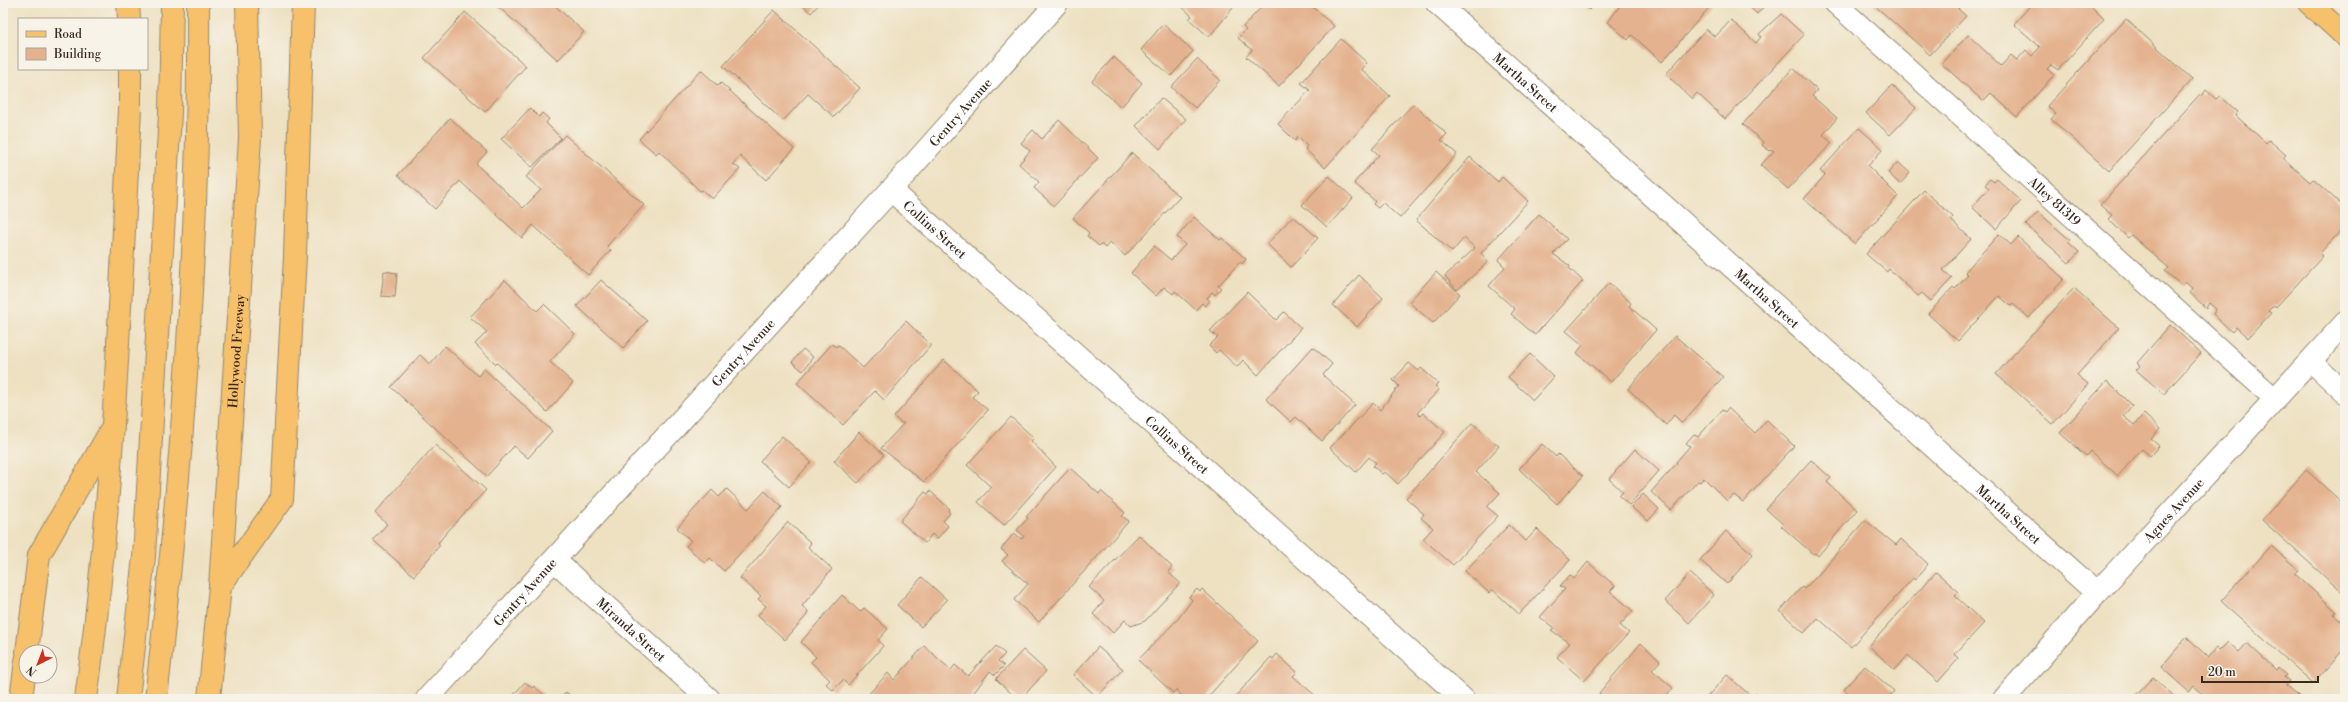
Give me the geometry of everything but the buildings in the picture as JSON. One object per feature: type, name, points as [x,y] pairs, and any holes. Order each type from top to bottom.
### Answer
[{"type":"main road","points":[[128,3],[129,18]]},
{"type":"main road","points":[[128,699],[144,557],[170,114],[172,3]]},
{"type":"main road","points":[[156,699],[171,565],[191,310],[198,3]]},
{"type":"main road","name":"Hollywood Freeway","points":[[209,699],[220,586],[250,138],[247,3]]},
{"type":"main road","points":[[220,586],[282,499],[295,256],[302,3]]},
{"type":"main road","points":[[2309,3],[2345,36]]},
{"type":"main road","points":[[86,699],[98,608],[114,426],[130,109],[130,70]]},
{"type":"main road","points":[[28,644],[39,554],[114,426]]},
{"type":"main road","points":[[21,699],[23,684]]},
{"type":"street","name":"Gentry Avenue","points":[[427,699],[891,190],[1057,3]]},
{"type":"street","name":"Martha Street","points":[[1437,3],[2097,593]]},
{"type":"street","name":"Collins Street","points":[[891,190],[1463,699]]},
{"type":"street","name":"Agnes Avenue","points":[[2004,699],[2097,593],[2345,323]]},
{"type":"street","name":"Miranda Street","points":[[554,560],[709,699]]},
{"type":"lane","name":"Alley 81319","points":[[1835,3],[2275,399]]},
{"type":"lane","points":[[2311,361],[2345,393]]}]
